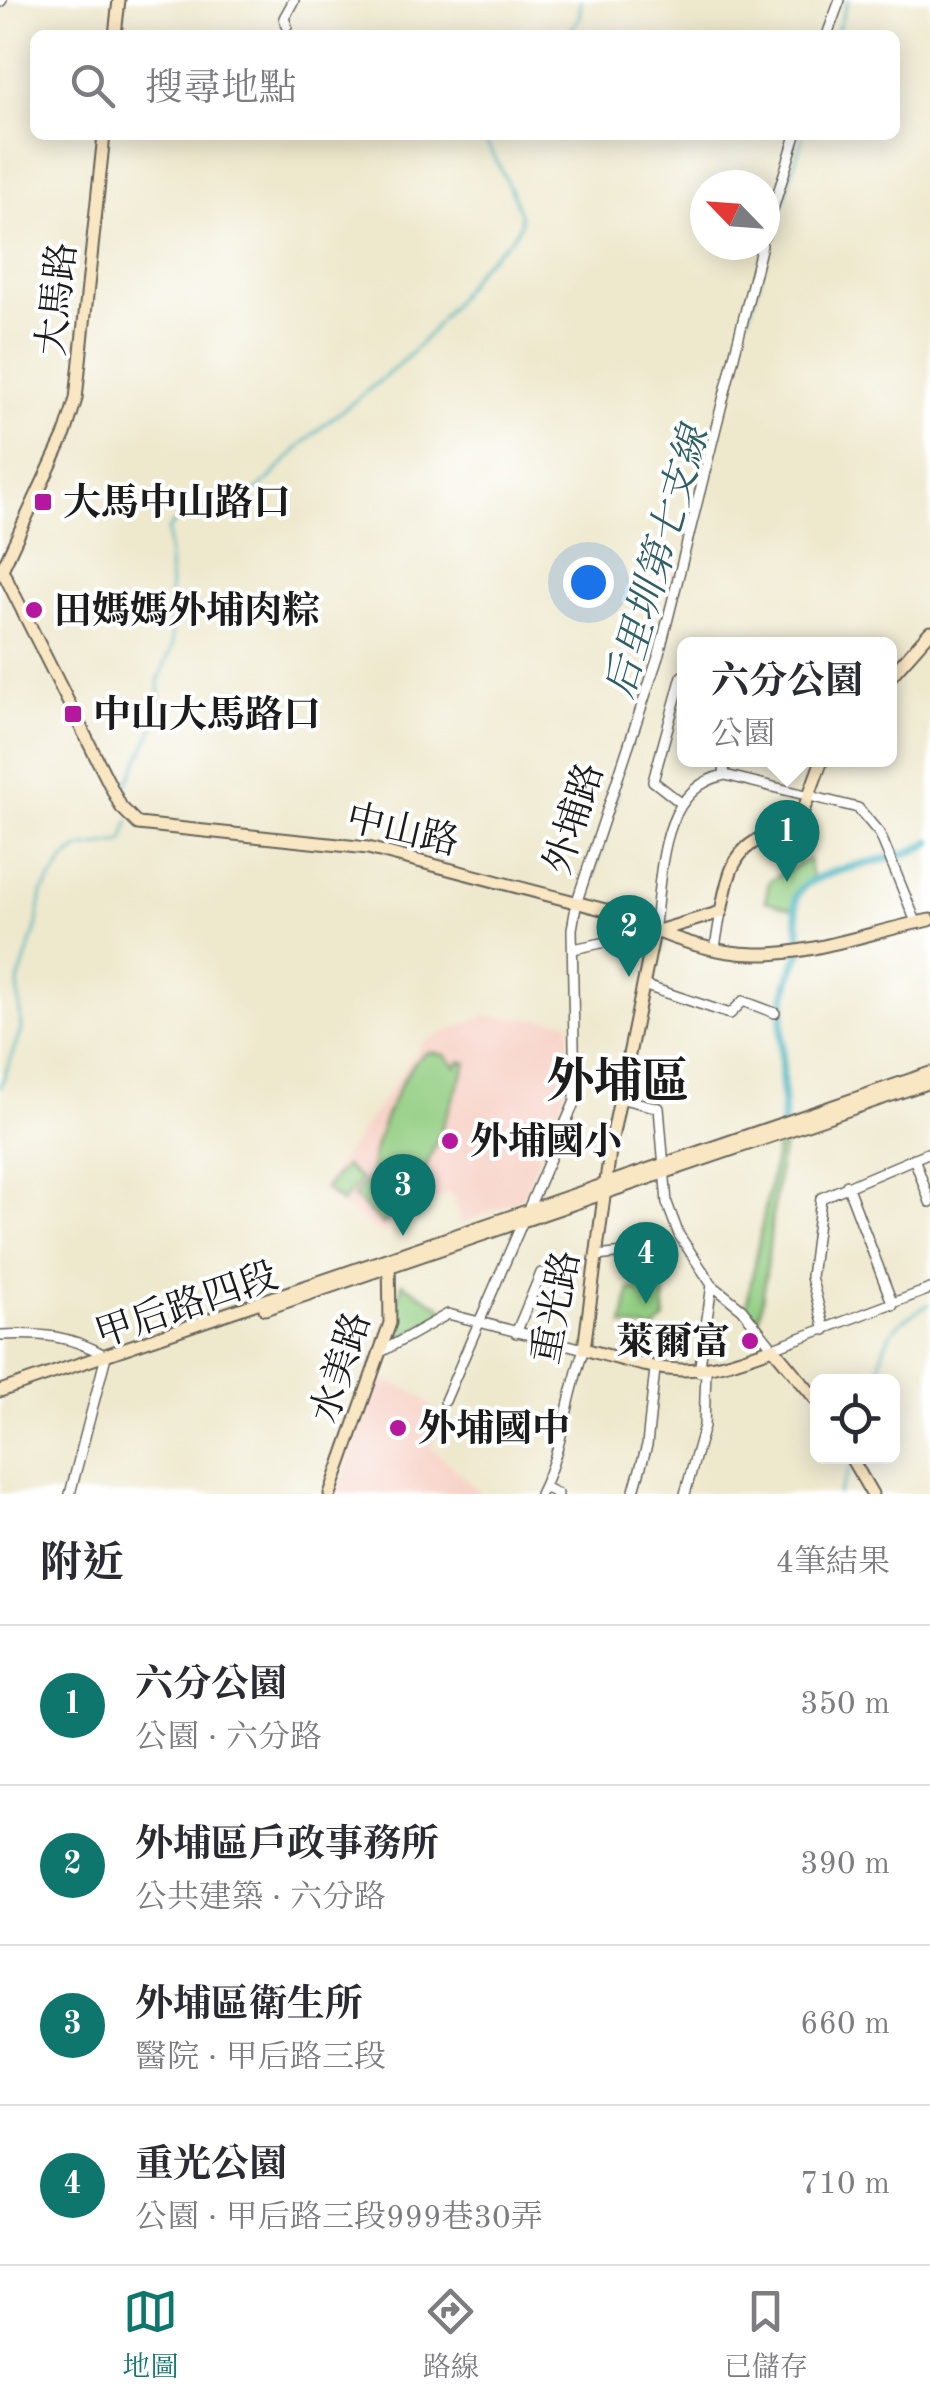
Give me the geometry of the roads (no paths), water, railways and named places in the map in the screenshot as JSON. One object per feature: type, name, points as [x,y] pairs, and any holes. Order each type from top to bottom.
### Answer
[{"type":"street","points":[[116,30],[119,0]]},
{"type":"street","points":[[287,26],[284,18],[294,0]]},
{"type":"street","points":[[829,30],[840,0]]},
{"type":"street","name":"大馬路","points":[[2,563],[65,434],[76,399],[103,140]]},
{"type":"street","points":[[780,187],[794,140]]},
{"type":"street","name":"外埔路","points":[[445,1401],[576,1101],[573,949],[577,901],[659,654],[758,260]]},
{"type":"street","name":"中山路","points":[[2,563],[127,817],[148,827],[368,848],[618,913],[654,932],[753,954],[780,953],[930,920]]},
{"type":"street","points":[[897,669],[930,632]]},
{"type":"street","points":[[677,711],[653,782],[681,803]]},
{"type":"street","points":[[724,767],[725,775]]},
{"type":"street","points":[[716,947],[727,880],[738,856],[763,837],[800,822],[819,767]]},
{"type":"street","points":[[654,932],[671,821],[697,786],[725,775],[858,808],[885,846],[916,922]]},
{"type":"street","points":[[573,949],[654,932],[721,912]]},
{"type":"street","name":"重光路","points":[[558,1494],[542,1491],[584,1350],[620,1098],[654,932]]},
{"type":"street","points":[[643,985],[730,1014],[742,1002],[776,1013]]},
{"type":"street","points":[[389,1262],[526,1220],[930,1073]]},
{"type":"street","points":[[662,1168],[930,1082]]},
{"type":"street","points":[[620,1098],[659,1108],[667,1202],[678,1235],[712,1285],[742,1308],[810,1392]]},
{"type":"street","points":[[825,1330],[810,1277],[821,1198],[930,1152]]},
{"type":"street","points":[[914,1158],[930,1202]]},
{"type":"street","points":[[848,1184],[893,1305]]},
{"type":"street","points":[[389,1262],[532,1206],[605,1189]]},
{"type":"street","points":[[596,1256],[663,1249]]},
{"type":"street","name":"水美路","points":[[330,1494],[390,1323],[389,1262]]},
{"type":"street","name":"甲后路四段","points":[[0,1395],[389,1262]]},
{"type":"street","points":[[516,1332],[541,1273]]},
{"type":"street","points":[[685,1494],[704,1426],[702,1371],[712,1285]]},
{"type":"street","points":[[378,1354],[448,1314],[655,1369],[702,1371],[930,1290]]},
{"type":"street","points":[[0,1334],[38,1333],[65,1338],[106,1360],[70,1494]]},
{"type":"street","points":[[633,1494],[648,1445],[655,1369]]},
{"type":"street","points":[[855,1464],[872,1494]]},
{"type":"waterway","points":[[571,30],[579,18],[581,0]]},
{"type":"waterway","name":"后里圳第七支線","points":[[838,30],[848,0]]},
{"type":"waterway","points":[[126,803],[123,793],[160,709],[159,679],[172,647],[168,530],[185,516],[240,500],[258,489],[311,436],[416,348],[478,269],[513,237],[520,224],[517,206],[484,140]]},
{"type":"waterway","name":"后里圳第七支線","points":[[749,316],[802,140]]},
{"type":"waterway","name":"后里圳第七支線","points":[[586,898],[618,791]]},
{"type":"waterway","points":[[0,1088],[21,1030],[18,982],[36,928],[42,893],[66,858],[80,848],[123,842],[129,821]]},
{"type":"waterway","points":[[800,937],[796,898],[803,887],[835,872],[900,855],[930,842]]},
{"type":"waterway","name":"后里圳第七支線","points":[[580,942],[583,911]]},
{"type":"waterway","points":[[783,1123],[783,1013],[786,992],[801,952]]},
{"type":"waterway","points":[[878,1374],[891,1334],[905,1319],[930,1304]]},
{"type":"waterway","points":[[838,1494],[851,1467]]},
{"type":"place","name":"大馬中山路口","points":[[43,502]]},
{"type":"place","name":"田媽媽外埔肉粽","points":[[34,610]]},
{"type":"place","name":"中山大馬路口","points":[[73,714]]},
{"type":"place","name":"六分公園","points":[[787,882]]},
{"type":"place","name":"外埔區戶政事務所","points":[[629,977]]},
{"type":"place","name":"外埔國小","points":[[450,1141]]},
{"type":"place","name":"外埔區衛生所","points":[[403,1236]]},
{"type":"place","name":"重光公園","points":[[646,1304]]},
{"type":"place","name":"萊爾富","points":[[750,1341]]},
{"type":"place","name":"外埔國中","points":[[398,1428]]},
{"type":"district","name":"外埔區","points":[[618,1080]]}]
